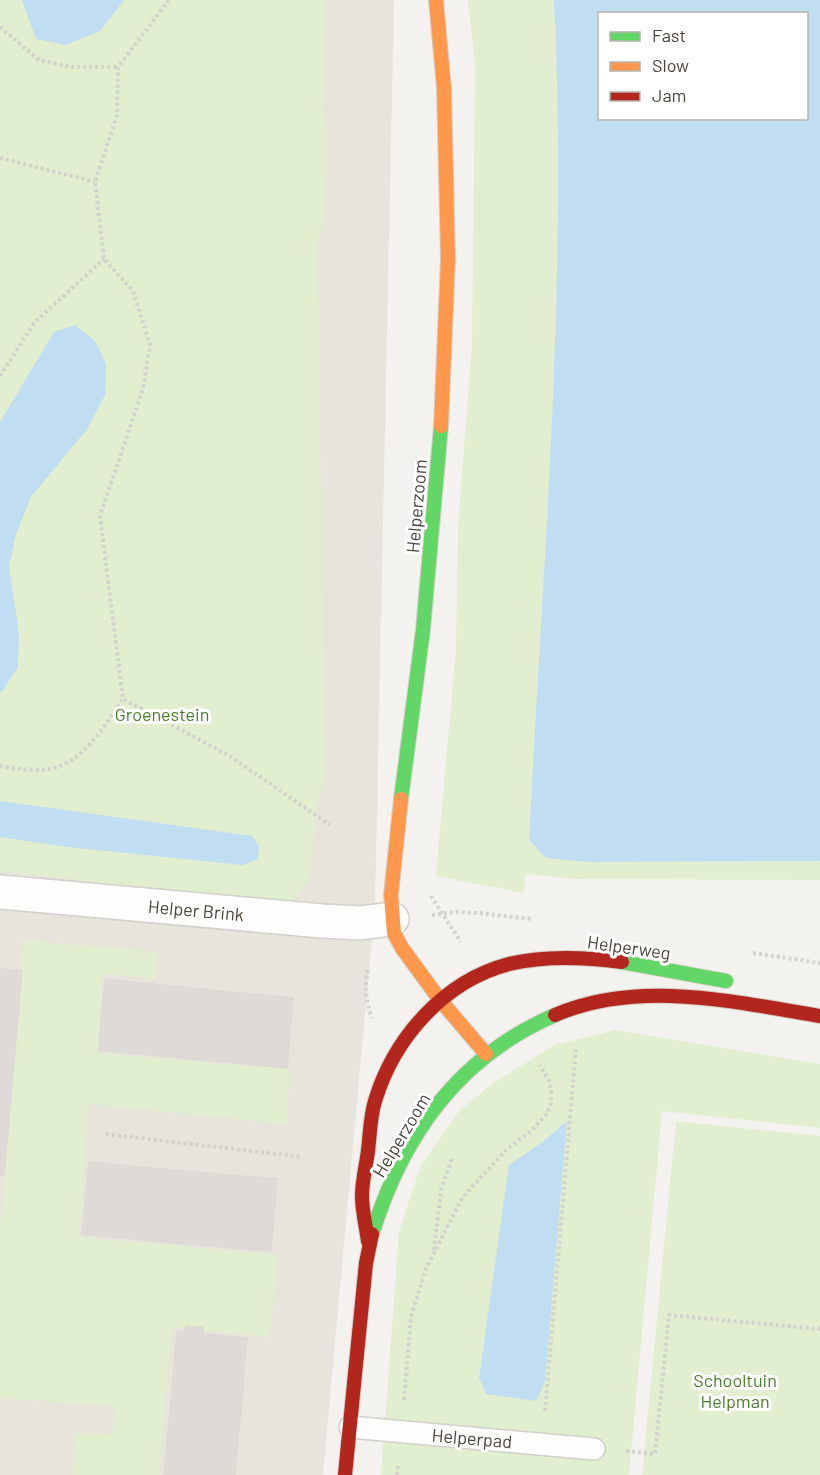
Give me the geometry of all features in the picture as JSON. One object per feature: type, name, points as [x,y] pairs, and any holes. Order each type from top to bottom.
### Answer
[{"type":"street","name":"Helperzoom","points":[[345,1475],[369,1245],[390,1186],[434,1108],[464,1074],[486,1054],[440,1000],[402,948],[394,933],[392,919],[391,895],[397,831],[423,630],[441,421],[448,259],[444,88],[436,0]]},
{"type":"street","name":"Helper Brink","points":[[0,892],[322,921],[360,923],[392,919]]},
{"type":"street","name":"Helperweg","points":[[440,1000],[473,979],[514,962],[549,958],[599,959],[741,983]]},
{"type":"street","points":[[486,1054],[518,1032],[580,1005],[615,998],[674,996],[728,1001],[820,1016]]},
{"type":"street","name":"Helperzoom","points":[[369,1245],[362,1198],[375,1102],[393,1059],[417,1021],[440,1000]]},
{"type":"lane","name":"Helperpad","points":[[350,1427],[594,1449]]},
{"type":"path","points":[[0,766],[25,770],[59,767],[88,747],[123,699],[100,516],[143,389],[150,345],[133,291],[104,259],[95,182],[117,116],[118,67],[170,0]]},
{"type":"path","points":[[0,27],[39,60],[71,67],[118,67]]},
{"type":"path","points":[[0,158],[95,182]]},
{"type":"path","points":[[0,376],[34,322],[104,259]]},
{"type":"path","points":[[123,699],[228,755],[330,825]]},
{"type":"path","points":[[543,1444],[580,1005]]},
{"type":"path","points":[[106,1134],[302,1157]]},
{"type":"path","points":[[397,1475],[411,1317],[425,1271],[433,1254]]},
{"type":"path","points":[[594,1449],[655,1454],[669,1315],[820,1329]]},
{"type":"shaded area","points":[[0,0],[394,0],[375,904],[323,1475],[0,1475]]},
{"type":"green space","name":"Groenestein","points":[[0,0],[325,0],[322,110],[328,131],[327,171],[322,227],[318,239],[323,720],[327,763],[315,817],[311,875],[293,902],[244,899],[0,871]]},
{"type":"green space","points":[[468,0],[554,0],[558,105],[556,315],[529,840],[588,862],[820,861],[820,880],[574,879],[526,874],[524,893],[436,876],[456,648],[458,526],[472,344],[475,65]]},
{"type":"green space","points":[[23,940],[157,952],[156,979],[103,974],[97,1053],[290,1069],[286,1124],[89,1104],[79,1237],[277,1255],[270,1337],[172,1327],[159,1475],[72,1475],[74,1433],[112,1434],[114,1406],[0,1398],[0,1229]]},
{"type":"green space","points":[[616,1030],[820,1064],[820,1128],[662,1111],[629,1475],[381,1475],[399,1232],[420,1167],[459,1111],[492,1084],[554,1045]],"holes":[[[566,1121],[486,1394],[542,1142]]]},
{"type":"green space","name":"Schooltuin Helpman","points":[[676,1121],[820,1136],[820,1475],[642,1475]]},
{"type":"water","points":[[22,0],[124,0],[100,31],[66,45],[36,39]]},
{"type":"water","points":[[554,0],[820,0],[820,861],[588,862],[546,858],[529,840],[552,420],[558,210],[558,105]]},
{"type":"water","points":[[75,325],[95,341],[106,364],[105,395],[87,429],[31,497],[16,534],[9,566],[19,634],[18,667],[0,692],[0,422],[54,332]]},
{"type":"water","points":[[0,801],[252,836],[259,846],[258,859],[242,865],[68,847],[0,837]]},
{"type":"water","points":[[567,1121],[545,1382],[536,1401],[486,1394],[479,1378],[509,1165]]},
{"type":"building","points":[[0,969],[22,971],[13,1073],[0,1072]]},
{"type":"building","points":[[105,979],[199,989],[193,1059],[99,1050]]},
{"type":"building","points":[[199,989],[293,998],[287,1068],[193,1059]]},
{"type":"building","points":[[0,1072],[13,1073],[4,1176],[0,1175]]},
{"type":"building","points":[[89,1162],[183,1171],[176,1243],[82,1234]]},
{"type":"building","points":[[183,1171],[277,1179],[271,1251],[176,1243]]},
{"type":"building","points":[[186,1326],[203,1328],[203,1334],[247,1338],[238,1441],[168,1434],[177,1332],[185,1332]]},
{"type":"building","points":[[168,1434],[238,1441],[235,1475],[164,1475]]},
{"type":"traffic: fast","points":[[401,799],[423,630],[441,426]]},
{"type":"traffic: fast","points":[[622,962],[726,981]]},
{"type":"traffic: fast","points":[[372,1234],[400,1164],[418,1132],[439,1103],[490,1053],[521,1032],[555,1015]]},
{"type":"traffic: slow","points":[[436,0],[444,88],[448,259],[441,426]]},
{"type":"traffic: slow","points":[[401,799],[391,895],[394,933],[402,948],[440,1000],[486,1054]]},
{"type":"traffic: jam","points":[[368,1241],[362,1190],[373,1107],[395,1055],[425,1015],[463,984],[485,972],[509,964],[537,959],[565,958],[622,962]]},
{"type":"traffic: jam","points":[[555,1015],[587,1004],[620,998],[653,996],[721,1000],[820,1016]]},
{"type":"traffic: jam","points":[[345,1475],[366,1263],[372,1234]]}]
